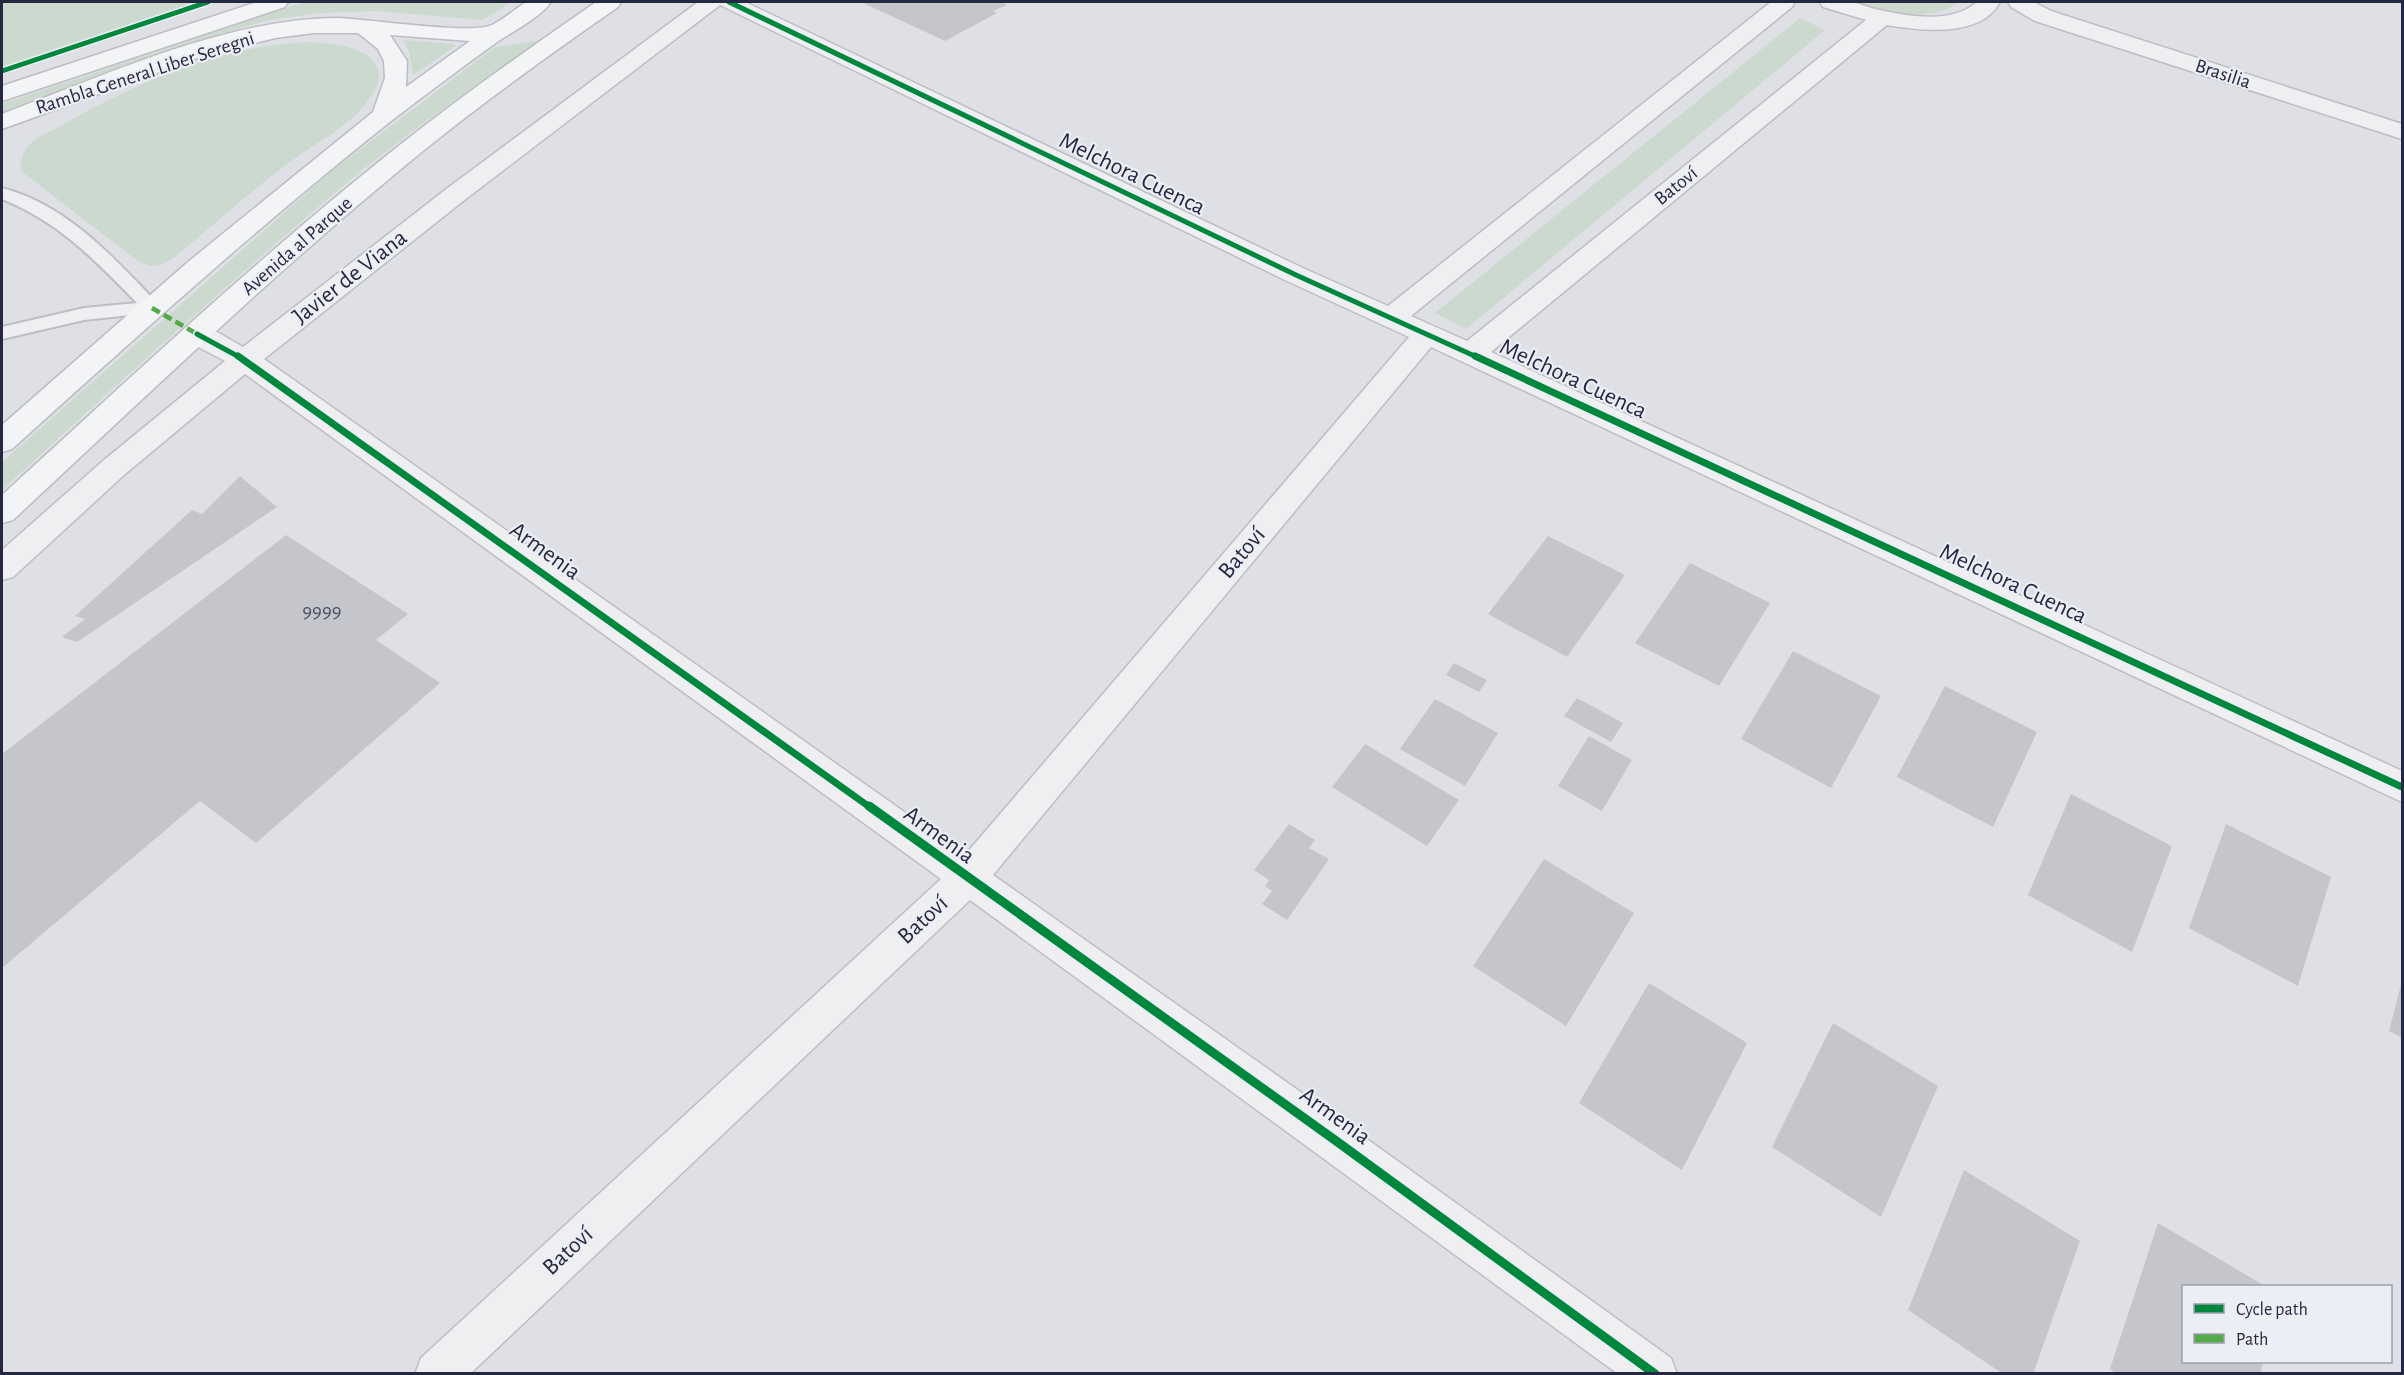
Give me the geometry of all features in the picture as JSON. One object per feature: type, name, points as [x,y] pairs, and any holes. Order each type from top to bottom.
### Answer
[{"type":"main road","name":"Rambla General Liber Seregni","points":[[2,94],[277,2]]},
{"type":"main road","name":"Avenida al Parque","points":[[2,441],[325,160],[494,33],[540,2]]},
{"type":"main road","name":"Rambla General Liber Seregni","points":[[2,122],[150,68],[260,34],[314,26],[364,26],[494,33],[564,20],[609,2]]},
{"type":"main road","name":"Avenida al Parque","points":[[2,512],[197,334],[381,173],[518,68],[609,2]]},
{"type":"main road","points":[[364,26],[385,42],[397,64],[397,78],[384,114]]},
{"type":"street","name":"Javier de Viana","points":[[2,568],[60,513],[245,360],[485,170],[711,2]]},
{"type":"street","name":"Melchora Cuenca","points":[[729,2],[1286,270],[2403,787]]},
{"type":"street","points":[[1391,318],[1784,2]]},
{"type":"street","name":"Brasilia","points":[[1831,2],[1851,11],[1881,19],[1923,22],[1943,22],[1980,8],[2006,14],[2043,16]]},
{"type":"street","name":"Brasilia","points":[[2019,2],[2043,16],[2403,132]]},
{"type":"street","name":"Batoví","points":[[1470,354],[1881,19]]},
{"type":"street","name":"Armenia","points":[[197,334],[245,360],[1340,1143],[1655,1374]]},
{"type":"street","name":"Batoví","points":[[437,1374],[968,879],[1427,334]]},
{"type":"lane","points":[[2,193],[37,207],[93,248],[153,308]]},
{"type":"lane","points":[[2,333],[84,314],[153,308]]},
{"type":"shaded area","points":[[2,2],[213,2],[2,73]]},
{"type":"shaded area","points":[[304,2],[511,2],[483,20],[376,11],[320,13],[270,20],[186,44],[2,113],[2,104]]},
{"type":"shaded area","points":[[1851,2],[1959,2],[1934,13],[1906,14]]},
{"type":"shaded area","points":[[1800,18],[1825,30],[1466,329],[1435,313]]},
{"type":"shaded area","points":[[405,40],[456,46],[413,75],[409,51],[403,42]]},
{"type":"shaded area","points":[[540,40],[354,177],[220,292],[2,490],[2,462],[334,169],[495,47]]},
{"type":"shaded area","points":[[313,42],[352,48],[369,57],[379,73],[377,86],[370,98],[347,123],[295,158],[176,256],[162,264],[154,266],[138,261],[21,171],[24,153],[36,139],[104,102],[140,86],[192,65],[237,52],[282,44]]},
{"type":"building","points":[[861,2],[1002,2],[1007,5],[993,11],[997,13],[945,41]]},
{"type":"building","points":[[240,476],[277,507],[77,642],[62,637],[85,619],[75,616],[192,510],[202,514]]},
{"type":"building","points":[[286,535],[408,614],[376,640],[440,683],[256,843],[200,801],[2,968],[2,754]]},
{"type":"building","points":[[1548,536],[1625,575],[1567,657],[1488,614]]},
{"type":"building","points":[[1690,563],[1770,603],[1719,686],[1635,643]]},
{"type":"building","points":[[1793,651],[1881,696],[1831,788],[1741,739]]},
{"type":"building","points":[[1454,663],[1487,680],[1479,692],[1446,675]]},
{"type":"building","points":[[1945,686],[2037,732],[1993,827],[1897,777]]},
{"type":"building","points":[[1577,698],[1623,723],[1611,742],[1564,716]]},
{"type":"building","points":[[1435,699],[1498,733],[1465,786],[1400,749]]},
{"type":"building","points":[[1589,736],[1632,760],[1602,811],[1558,786]]},
{"type":"building","points":[[1365,744],[1459,800],[1427,846],[1332,787]]},
{"type":"building","points":[[2071,794],[2172,846],[2132,952],[2028,895]]},
{"type":"building","points":[[1289,824],[1315,840],[1309,848],[1329,859],[1287,920],[1262,904],[1272,891],[1265,886],[1269,880],[1254,870]]},
{"type":"building","points":[[2226,824],[2331,877],[2298,986],[2189,928]]},
{"type":"building","points":[[1544,859],[1634,913],[1566,1026],[1473,966]]},
{"type":"building","points":[[2402,981],[2402,1038],[2389,1031]]},
{"type":"building","points":[[1649,983],[1747,1043],[1682,1170],[1579,1103]]},
{"type":"building","points":[[1833,1023],[1938,1086],[1881,1217],[1772,1147]]},
{"type":"building","points":[[1964,1170],[2080,1241],[2033,1374],[2003,1374],[1908,1310]]},
{"type":"building","points":[[2158,1223],[2263,1285],[2182,1285],[2182,1363],[2263,1363],[2260,1374],[2117,1374],[2110,1369]]},
{"type":"marked path","points":[[152,308],[197,334]]},
{"type":"cycle path","points":[[2,71],[208,2]]},
{"type":"cycle path","points":[[729,2],[1296,275],[1610,417],[2402,787]]},
{"type":"cycle path","points":[[197,334],[245,360],[1339,1143],[1655,1374]]}]
